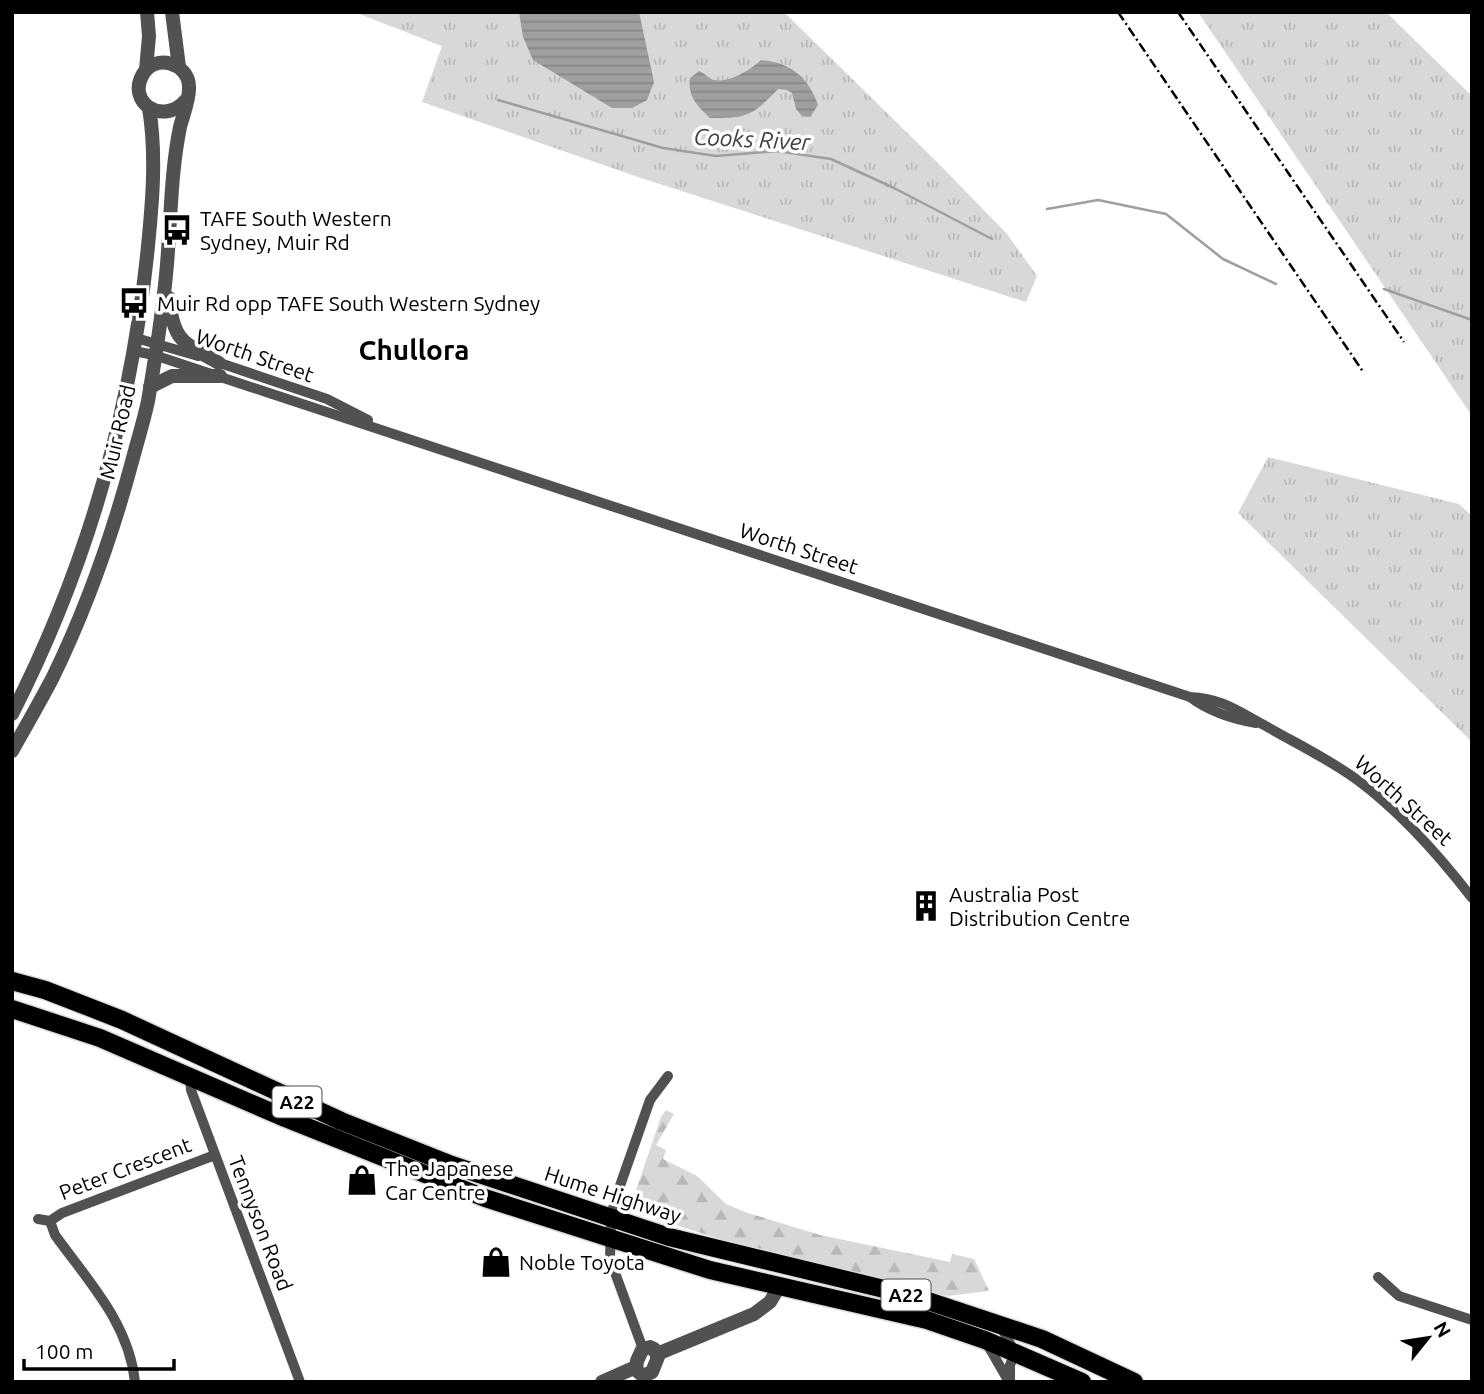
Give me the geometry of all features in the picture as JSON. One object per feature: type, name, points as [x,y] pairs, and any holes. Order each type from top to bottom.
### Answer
[{"type":"highway","name":"Hume Highway","points":[[12,981],[45,990],[122,1020],[341,1121],[452,1165],[669,1237],[913,1296],[1042,1339],[1134,1382]]},
{"type":"highway","name":"Hume Highway","points":[[12,1009],[100,1038],[297,1123],[485,1199],[709,1269],[927,1320],[985,1340],[1082,1382]]},
{"type":"street","points":[[146,70],[149,36],[147,12]]},
{"type":"street","points":[[172,12],[179,67]]},
{"type":"street","points":[[165,62],[179,67],[188,78],[189,85],[186,100],[180,107],[165,113],[149,107],[144,102],[139,81],[146,70],[152,65],[165,62]]},
{"type":"street","name":"Muir Road","points":[[12,751],[53,676],[109,541],[138,439],[150,387],[166,276],[175,151],[186,100]]},
{"type":"street","name":"Muir Road","points":[[12,713],[73,577],[125,400],[135,344],[152,199],[152,128],[149,107]]},
{"type":"street","points":[[166,276],[171,321],[177,333],[187,345],[220,370]]},
{"type":"street","name":"Worth Street","points":[[135,344],[327,399],[396,434],[1190,697],[1205,708],[1237,720],[1262,724],[1357,780],[1419,835],[1444,861],[1472,898]]},
{"type":"street","points":[[150,387],[172,376],[220,370]]},
{"type":"street","name":"Tennyson Road","points":[[190,1076],[191,1090],[300,1382]]},
{"type":"street","points":[[635,1367],[639,1374],[653,1377],[650,1351],[610,1259],[611,1218],[650,1100],[668,1076]]},
{"type":"street","name":"Peter Crescent","points":[[38,1219],[50,1221],[62,1213],[215,1155]]},
{"type":"street","name":"Peter Crescent","points":[[50,1221],[55,1235],[112,1311],[134,1371],[135,1382]]},
{"type":"street","points":[[1378,1277],[1399,1296],[1472,1320]]},
{"type":"street","points":[[602,1382],[635,1367],[650,1351],[754,1314],[771,1302],[779,1287]]},
{"type":"street","points":[[1000,1325],[1015,1353],[1010,1365],[1010,1382]]},
{"type":"street","points":[[985,1340],[1010,1382]]},
{"type":"green space","points":[[354,12],[784,12],[1007,234],[1037,276],[1026,302],[638,177],[422,102],[442,46]]},
{"type":"green space","points":[[1198,12],[1386,12],[1472,96],[1472,416]]},
{"type":"green space","points":[[1268,457],[1459,504],[1472,516],[1472,742],[1238,513]]},
{"type":"green space","points":[[666,1110],[674,1114],[656,1145],[666,1150],[663,1159],[697,1176],[726,1204],[820,1235],[950,1262],[952,1254],[974,1259],[989,1291],[948,1296],[756,1250],[633,1212],[635,1193],[661,1117]]},
{"type":"shaded area","points":[[519,12],[639,12],[654,82],[647,100],[632,108],[612,108],[533,60],[523,37]]},
{"type":"shaded area","points":[[761,60],[781,64],[803,79],[818,105],[810,117],[802,116],[796,109],[792,93],[787,90],[778,89],[755,110],[733,117],[710,118],[694,101],[690,78],[699,71],[714,80],[727,80],[746,72]]},
{"type":"waterway","name":"Cooks River","points":[[498,100],[663,148],[716,156],[777,151],[831,159],[992,239]]},
{"type":"waterway","name":"Cooks River","points":[[1047,209],[1098,200],[1166,214],[1223,259],[1276,284]]},
{"type":"waterway","name":"Cooks River","points":[[1384,289],[1472,320]]},
{"type":"railway","points":[[1118,12],[1364,373]]},
{"type":"railway","points":[[1178,12],[1404,342]]},
{"type":"place","name":"TAFE South Western Sydney, Muir Rd","points":[[177,230]]},
{"type":"place","name":"Muir Rd opp TAFE South Western Sydney","points":[[134,303]]},
{"type":"place","name":"Australia Post Distribution Centre","points":[[926,906]]},
{"type":"place","name":"The Japanese Car Centre","points":[[362,1180]]},
{"type":"place","name":"Noble Toyota","points":[[496,1262]]},
{"type":"district","name":"Chullora","points":[[414,349]]}]
